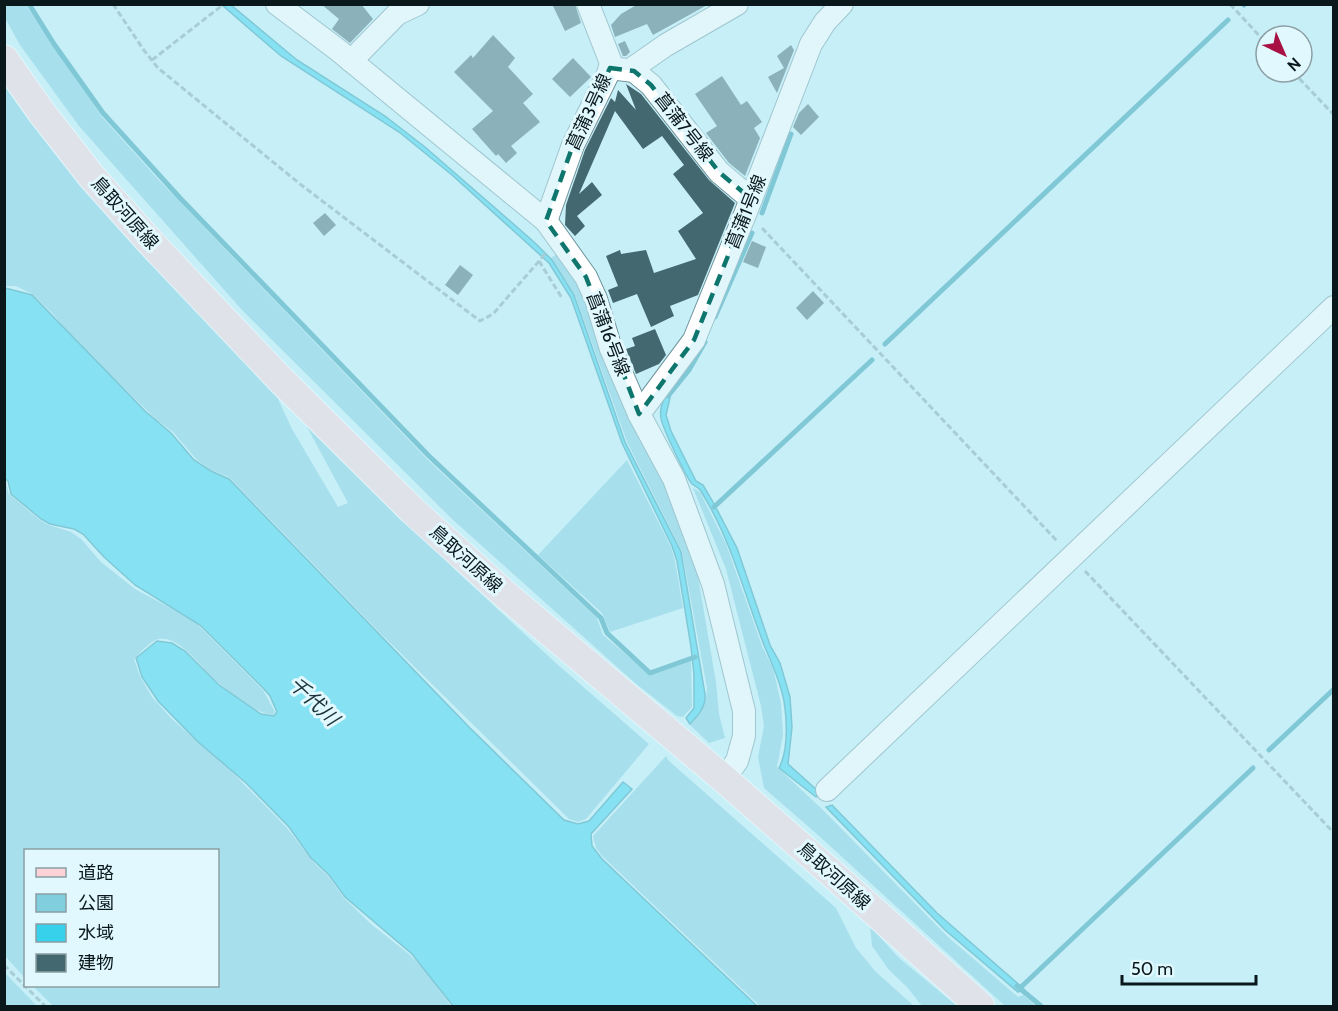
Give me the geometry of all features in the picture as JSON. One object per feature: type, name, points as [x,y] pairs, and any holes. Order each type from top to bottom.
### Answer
[{"type":"main road","name":"鳥取河原線","points":[[4,58],[42,113],[92,177],[152,244],[278,377],[412,510],[456,551],[724,779],[980,1006]]},
{"type":"street","name":"菖蒲16号線","points":[[278,4],[546,220],[586,277],[639,414],[674,479],[713,584],[744,711],[744,736],[736,761],[724,779]]},
{"type":"street","points":[[351,61],[397,14],[418,4]]},
{"type":"street","name":"菖蒲3号線","points":[[546,220],[573,145],[620,69],[611,63],[588,4]]},
{"type":"street","points":[[620,69],[737,4]]},
{"type":"street","name":"菖蒲1号線","points":[[639,414],[694,340],[811,44],[825,22],[842,4]]},
{"type":"street","name":"菖蒲7号線","points":[[620,69],[651,85],[719,172],[749,205]]},
{"type":"street","points":[[827,790],[1334,307]]},
{"type":"path","points":[[113,4],[158,68],[300,184],[480,321],[493,314],[560,240]]},
{"type":"path","points":[[152,60],[224,4]]},
{"type":"path","points":[[1230,4],[1254,30]]},
{"type":"path","points":[[1304,84],[1334,115]]},
{"type":"path","points":[[749,205],[1071,557],[1334,833]]},
{"type":"path","points":[[539,261],[562,298]]},
{"type":"path","points":[[4,965],[24,985]]},
{"type":"path","points":[[26,987],[45,1006]]},
{"type":"highlighted area","points":[[610,68],[634,71],[651,85],[719,172],[751,199],[694,340],[639,414],[586,277],[546,221],[573,145]]},
{"type":"green space","points":[[4,5],[26,5],[102,117],[156,177],[427,459],[597,618],[603,635],[649,674],[691,660],[692,707],[683,717],[677,716],[635,683],[452,519],[242,310],[79,126],[20,45],[5,18]]},
{"type":"green space","points":[[4,79],[272,386],[292,429],[338,507],[348,503],[306,425],[465,579],[558,665],[649,744],[586,819],[578,822],[569,819],[379,632],[229,477],[211,470],[197,460],[173,432],[157,420],[83,349],[32,294],[16,286],[5,286]]},
{"type":"green space","points":[[558,253],[581,290],[648,453],[671,499],[697,571],[716,682],[719,714],[725,738],[709,743],[690,725],[703,708],[707,688],[682,552],[627,442],[575,295],[551,258]]},
{"type":"green space","points":[[627,460],[671,547],[683,608],[610,632],[602,613],[538,555]]},
{"type":"green space","points":[[5,480],[9,494],[40,520],[71,532],[81,539],[101,562],[135,589],[193,620],[263,690],[275,712],[273,715],[250,706],[233,695],[182,647],[167,639],[153,642],[134,659],[140,676],[152,697],[171,718],[235,775],[287,828],[344,898],[423,968],[451,1006],[53,1006],[34,987],[219,987],[219,849],[24,849],[24,977],[5,956]]},
{"type":"green space","points":[[693,488],[700,492],[726,544],[762,646],[773,668],[781,703],[783,735],[777,767],[823,810],[948,937],[1018,997],[1023,995],[1036,1006],[1005,1006],[764,788],[758,757],[764,726],[761,706],[726,569]]},
{"type":"green space","points":[[666,756],[836,908],[856,948],[876,972],[914,1006],[760,1006],[602,856],[596,848],[593,836]]},
{"type":"green space","points":[[870,926],[898,957],[957,1006],[922,1006],[889,970],[872,946]]},
{"type":"green space","points":[[5,973],[37,1006],[5,1006]]},
{"type":"water","points":[[222,5],[231,5],[297,60],[385,116],[425,147],[552,260],[574,295],[625,442],[681,552],[705,694],[701,710],[690,724],[686,718],[694,708],[694,675],[677,561],[672,546],[622,443],[571,298],[549,263],[452,175],[399,132],[281,56]]},
{"type":"water","name":"千代川","points":[[5,288],[32,295],[145,411],[171,433],[194,460],[229,479],[470,728],[564,820],[578,824],[589,821],[623,782],[632,789],[591,834],[592,846],[602,859],[757,1006],[453,1006],[412,954],[345,897],[329,875],[311,858],[289,827],[246,783],[197,741],[158,701],[142,677],[136,658],[157,641],[172,643],[185,651],[219,685],[261,714],[274,716],[277,712],[264,689],[200,625],[135,585],[83,534],[41,519],[11,494],[8,481],[4,478]]},
{"type":"water","points":[[672,389],[666,415],[671,431],[696,481],[703,485],[737,548],[770,645],[780,663],[790,697],[792,727],[788,764],[819,792],[816,797],[779,768],[786,735],[785,709],[780,686],[721,529],[701,491],[692,484],[685,472],[662,423],[661,406],[664,398]]},
{"type":"water","points":[[832,805],[937,913],[1024,989],[1018,992],[945,930],[826,807]]},
{"type":"building","points":[[321,4],[361,4],[373,19],[350,43],[332,29],[339,19]]},
{"type":"building","points":[[552,4],[575,4],[581,23],[565,31]]},
{"type":"building","points":[[638,4],[709,4],[653,35],[647,24],[615,37],[611,25],[621,14]]},
{"type":"building","points":[[493,35],[515,58],[508,67],[533,94],[523,103],[540,122],[511,146],[517,153],[506,163],[498,154],[496,156],[472,129],[493,111],[454,72],[471,55],[473,58]]},
{"type":"building","points":[[625,41],[630,52],[623,56],[618,44]]},
{"type":"building","points":[[791,45],[794,50],[777,93],[768,77],[784,68],[777,56]]},
{"type":"building","points":[[573,58],[591,77],[570,97],[552,79]]},
{"type":"building","points":[[722,76],[741,105],[747,101],[762,122],[754,128],[760,138],[745,176],[729,163],[706,133],[717,126],[695,94]]},
{"type":"building","points":[[626,84],[641,94],[709,180],[735,203],[698,295],[670,306],[674,316],[651,327],[637,294],[613,303],[608,290],[618,286],[606,256],[620,250],[621,254],[646,250],[654,273],[696,259],[678,231],[703,213],[673,174],[684,165],[662,136],[643,149],[615,111],[579,194],[592,182],[602,195],[577,216],[585,226],[575,236],[565,225],[566,205],[585,150],[611,98],[615,102],[618,90],[636,110]]},
{"type":"building","points":[[808,104],[819,117],[801,135],[793,127],[799,113]]},
{"type":"building","points":[[325,213],[336,225],[324,236],[313,223]]},
{"type":"building","points":[[752,241],[766,247],[758,268],[743,262]]},
{"type":"building","points":[[460,265],[473,275],[458,295],[445,285]]},
{"type":"building","points":[[813,291],[824,303],[807,320],[796,308]]},
{"type":"building","points":[[655,329],[666,355],[659,364],[636,374],[626,349],[635,346],[632,338]]},
{"type":"waterway","points":[[29,4],[103,113],[180,198],[429,456],[601,618],[607,633],[650,673],[695,657]]},
{"type":"waterway","points":[[885,344],[1228,20]]},
{"type":"waterway","points":[[762,213],[791,134]]},
{"type":"waterway","points":[[715,317],[752,233]]},
{"type":"waterway","points":[[668,396],[689,370],[705,342]]},
{"type":"waterway","points":[[714,507],[872,360]]},
{"type":"waterway","points":[[1269,750],[1334,689]]},
{"type":"waterway","points":[[1020,988],[1253,768]]},
{"type":"waterway","points":[[1017,986],[1041,1006]]}]
